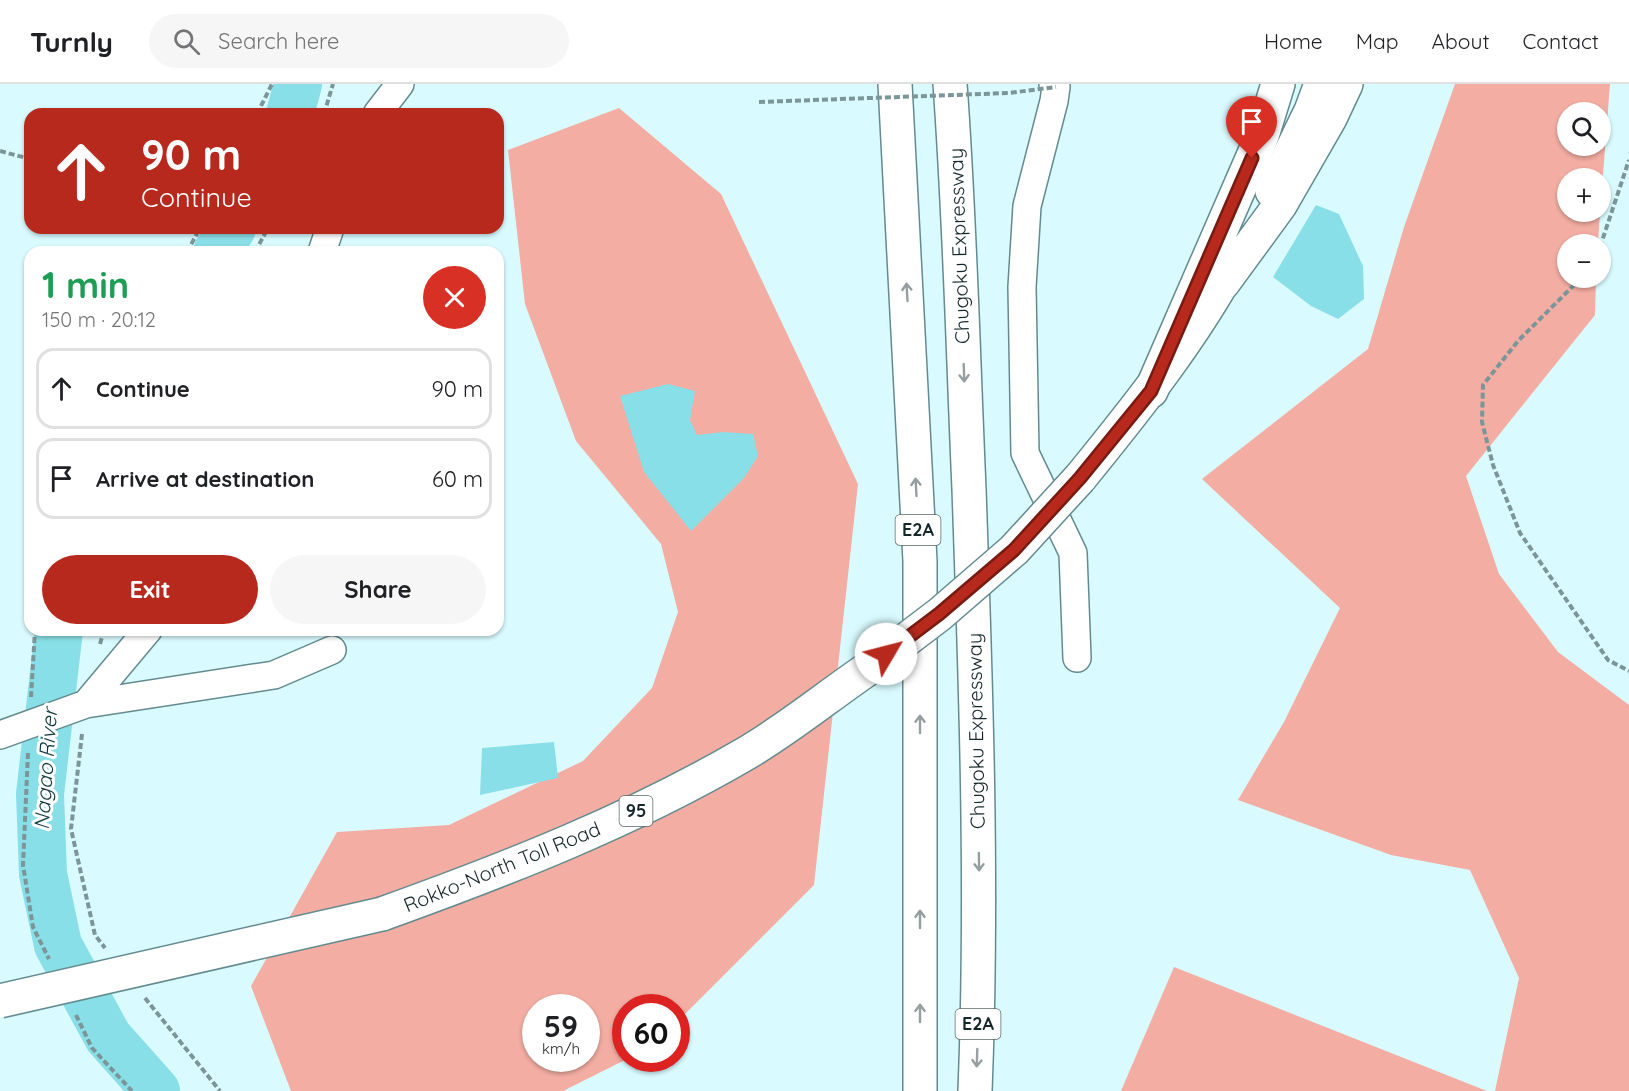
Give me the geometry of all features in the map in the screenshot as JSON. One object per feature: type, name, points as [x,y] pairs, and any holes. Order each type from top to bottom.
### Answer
[{"type":"main road","name":"E2A","points":[[895,84],[920,561],[920,1091]]},
{"type":"main road","name":"Chugoku Expressway","points":[[950,84],[956,161],[974,616],[981,957],[975,1091]]},
{"type":"main road","points":[[1151,391],[1262,136],[1278,84]]},
{"type":"main road","name":"Rokko-North Toll Road","points":[[0,1001],[382,914],[505,870],[681,790],[748,753],[869,668],[939,614],[1014,550],[1080,478],[1151,391],[1223,283],[1281,173],[1321,84]]},
{"type":"main road","points":[[1223,283],[1280,205],[1330,118],[1346,84]]},
{"type":"street","points":[[382,108],[400,84]]},
{"type":"street","points":[[1055,86],[1027,206],[1022,287],[1025,453],[1072,553],[1077,658]]},
{"type":"street","points":[[86,704],[143,636]]},
{"type":"street","points":[[0,735],[86,704],[274,675],[332,650]]},
{"type":"path","points":[[260,108],[272,84]]},
{"type":"path","points":[[326,108],[333,84]]},
{"type":"path","points":[[759,102],[1009,93],[1055,86]]},
{"type":"path","points":[[0,151],[24,157]]},
{"type":"path","points":[[1604,234],[1629,160]]},
{"type":"path","points":[[1571,288],[1518,341],[1483,385],[1482,422],[1493,465],[1520,533],[1608,660],[1629,671]]},
{"type":"path","points":[[35,636],[23,865],[33,927],[52,967]]},
{"type":"path","points":[[86,704],[71,830],[95,935],[109,954]]},
{"type":"path","points":[[139,990],[220,1091]]},
{"type":"path","points":[[72,1007],[92,1047],[132,1091]]},
{"type":"shaded area","points":[[1455,84],[1610,84],[1609,102],[1557,102],[1557,156],[1604,156],[1604,168],[1557,168],[1557,222],[1599,222],[1599,234],[1557,234],[1557,288],[1596,288],[1595,315],[1466,476],[1499,574],[1558,652],[1629,705],[1629,1091],[1495,1091],[1519,978],[1470,870],[1391,855],[1238,800],[1284,722],[1340,608],[1202,479],[1368,349],[1404,227]]},
{"type":"shaded area","points":[[619,108],[721,194],[858,484],[814,885],[690,1009],[690,994],[612,994],[612,1066],[563,1091],[291,1091],[251,986],[337,832],[449,825],[583,761],[652,688],[678,612],[661,544],[576,441],[525,304],[508,150]]},
{"type":"shaded area","points":[[1174,967],[1487,1091],[1121,1091]]},
{"type":"water","points":[[1316,205],[1339,214],[1363,266],[1364,299],[1338,319],[1311,306],[1273,277]]},
{"type":"water","points":[[668,384],[695,391],[690,420],[697,435],[723,432],[753,434],[758,456],[744,478],[691,531],[644,472],[620,396]]},
{"type":"water","points":[[554,742],[558,778],[480,795],[482,748]]},
{"type":"waterway","name":"Nagao River","points":[[292,108],[298,84]]},
{"type":"waterway","name":"Nagao River","points":[[221,246],[228,234]]},
{"type":"waterway","name":"Nagao River","points":[[58,636],[40,794],[43,874],[58,945],[108,1037],[156,1091]]},
{"type":"route","points":[[886,654],[939,614],[1014,550],[1080,478],[1151,391],[1178,323],[1216,246],[1252,158]]}]
